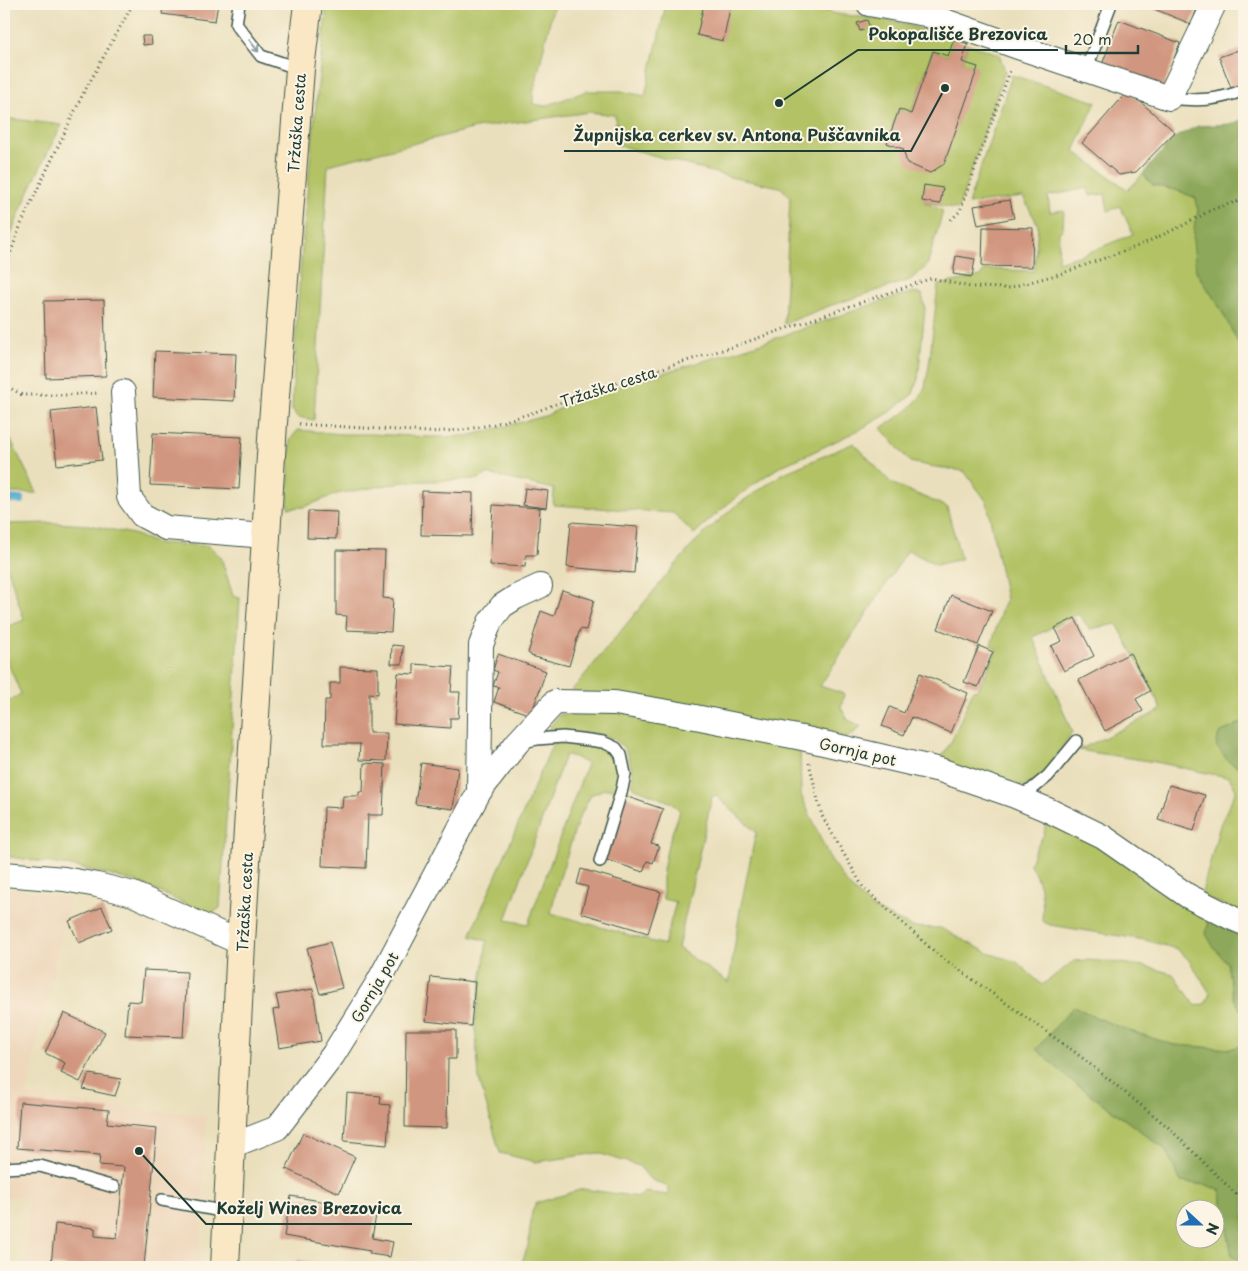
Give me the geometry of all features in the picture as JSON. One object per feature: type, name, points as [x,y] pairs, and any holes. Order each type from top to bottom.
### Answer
[{"type":"main road","name":"Tržaška cesta","points":[[225,1267],[241,942],[266,536],[300,69],[308,4]]},
{"type":"street","points":[[869,4],[925,14],[1169,98],[1214,4]]},
{"type":"street","points":[[123,392],[129,496],[142,515],[166,528],[266,536]]},
{"type":"street","name":"Gornja pot","points":[[479,792],[481,645],[490,622],[502,606],[540,586]]},
{"type":"street","name":"Gornja pot","points":[[231,1146],[277,1128],[333,1055],[378,981],[479,792],[517,743],[555,702],[615,703],[680,714],[802,738],[940,770],[1015,796],[1103,837],[1188,896],[1244,923]]},
{"type":"street","points":[[4,874],[64,879],[132,894],[241,942]]},
{"type":"lane","points":[[239,4],[236,24],[261,56],[300,69]]},
{"type":"lane","points":[[1086,70],[1111,4]]},
{"type":"lane","points":[[1169,98],[1193,101],[1210,100],[1229,96],[1244,90]]},
{"type":"lane","points":[[517,743],[563,737],[603,742],[616,748],[621,755],[625,774],[600,861]]},
{"type":"lane","points":[[1015,796],[1031,790],[1048,776],[1077,741]]},
{"type":"lane","points":[[4,1168],[40,1166],[114,1187]]},
{"type":"lane","points":[[162,1200],[227,1212]]},
{"type":"path","points":[[4,271],[21,224],[83,94],[133,4]]},
{"type":"path","points":[[951,220],[960,211],[1018,47]]},
{"type":"path","name":"Tržaška cesta","points":[[274,423],[429,432],[463,430],[495,424],[535,412],[601,387],[732,347],[932,278],[970,287],[1008,288],[1063,273],[1138,246],[1182,226],[1213,209],[1244,202]]},
{"type":"path","points":[[4,378],[5,385],[22,395],[123,392]]},
{"type":"path","points":[[802,738],[822,816],[863,888],[937,954],[1076,1053],[1168,1127],[1244,1202]]},
{"type":"shaded area","points":[[4,888],[70,898],[37,1040],[27,1095],[113,1107],[206,1116],[200,1267],[25,1267],[28,1198],[4,1196]]},
{"type":"green space","points":[[327,4],[554,4],[533,94],[533,104],[545,106],[587,91],[621,91],[645,96],[666,4],[796,4],[837,14],[893,21],[954,39],[948,56],[933,51],[911,114],[899,110],[887,143],[903,149],[977,67],[962,62],[968,44],[999,54],[1005,71],[958,209],[924,202],[943,211],[927,266],[910,280],[829,306],[784,324],[790,197],[780,187],[729,177],[618,145],[615,115],[589,112],[476,128],[328,165],[314,420],[297,417],[292,410],[301,257]]},
{"type":"green space","points":[[1012,75],[1096,102],[1074,151],[1128,190],[1143,174],[1153,185],[1179,191],[1196,198],[1198,212],[1195,222],[1196,271],[1219,306],[1239,344],[1244,358],[1244,720],[1219,733],[1229,762],[1244,769],[1244,913],[1201,896],[1220,825],[1236,790],[1229,777],[1160,763],[1079,750],[1161,710],[1153,690],[1117,624],[1090,629],[1078,614],[1033,637],[1072,732],[1052,764],[1035,783],[1018,787],[939,762],[952,740],[973,690],[979,688],[997,649],[991,646],[1006,600],[987,502],[964,471],[910,462],[881,428],[907,411],[920,397],[925,387],[938,285],[981,276],[985,269],[1034,271],[1038,225],[1023,197],[968,204]],"holes":[[[1088,188],[1090,196],[1105,194],[1108,211],[1120,206],[1133,234],[1082,255],[1058,262],[1059,233],[1063,228],[1064,210],[1050,212],[1048,196]]]},
{"type":"green space","points":[[4,118],[62,125],[30,188],[4,254]]},
{"type":"green space","points":[[1244,119],[1244,358],[1239,344],[1219,306],[1196,271],[1193,240],[1198,212],[1196,198],[1179,191],[1153,185],[1143,174],[1174,138],[1198,126],[1232,124]]},
{"type":"green space","points":[[913,292],[922,294],[925,309],[918,379],[913,394],[889,413],[861,429],[781,466],[730,502],[694,534],[673,513],[553,505],[554,489],[487,474],[479,479],[404,482],[337,494],[304,507],[288,508],[290,440],[298,430],[342,434],[430,437],[468,436],[545,416],[575,401],[622,385],[765,342]]},
{"type":"green space","points":[[4,426],[37,493],[4,493]]},
{"type":"green space","points":[[854,443],[891,483],[947,507],[961,559],[936,565],[908,550],[820,686],[844,694],[841,708],[848,720],[861,726],[854,733],[846,738],[569,694],[698,539],[734,507],[784,473]]},
{"type":"green space","points":[[53,523],[89,525],[133,534],[156,543],[209,546],[221,557],[233,596],[240,598],[220,908],[210,915],[137,882],[77,867],[4,856],[4,703],[21,694],[4,654],[4,628],[24,620],[4,557],[4,524]]},
{"type":"green space","points":[[636,711],[800,743],[801,795],[830,859],[848,885],[871,907],[912,927],[941,928],[988,953],[1017,962],[1042,985],[1074,961],[1088,960],[1144,966],[1173,974],[1196,1006],[1206,1003],[1210,993],[1188,959],[1177,949],[1145,940],[1050,925],[1042,921],[1043,904],[1041,891],[1030,864],[1044,834],[1046,823],[1043,812],[1210,915],[1213,946],[1227,963],[1233,997],[1244,1016],[1244,1045],[1230,1049],[1174,1045],[1130,1031],[1074,1007],[1072,1081],[1165,1149],[1181,1182],[1207,1185],[1221,1191],[1222,1198],[1176,1198],[1176,1248],[1226,1248],[1226,1224],[1232,1255],[1244,1262],[1244,1267],[520,1267],[528,1246],[532,1212],[536,1203],[583,1189],[639,1197],[644,1192],[668,1195],[668,1187],[650,1179],[639,1166],[598,1153],[536,1162],[500,1153],[479,1079],[475,1024],[487,941],[470,936],[553,743],[603,747],[619,757],[621,771],[616,789],[604,789],[591,795],[578,820],[556,890],[551,913],[664,945],[676,902],[663,899],[663,870],[668,844],[680,811],[672,803],[633,787],[628,756],[620,744],[612,738],[590,734],[546,733],[559,715]],"holes":[[[565,755],[575,757],[587,764],[528,924],[506,920]],[[715,795],[756,832],[740,910],[729,983],[678,948],[712,797]]]},
{"type":"green space","points":[[1244,720],[1244,769],[1229,762],[1216,746],[1219,733]]},
{"type":"green space","points":[[1210,915],[1244,931],[1244,1016],[1233,997],[1227,963],[1206,934]]},
{"type":"green space","points":[[1074,1006],[1097,1018],[1130,1031],[1174,1045],[1230,1049],[1244,1045],[1244,1262],[1232,1255],[1226,1224],[1226,1198],[1222,1198],[1221,1191],[1207,1185],[1181,1182],[1165,1149],[1072,1081],[1036,1049]]},
{"type":"building","points":[[163,4],[218,4],[215,21],[162,14]]},
{"type":"building","points":[[704,4],[731,4],[723,41],[697,35]]},
{"type":"building","points":[[1142,4],[1199,4],[1191,24]]},
{"type":"building","points":[[867,20],[870,28],[860,31],[857,23]]},
{"type":"building","points":[[1119,20],[1180,43],[1162,90],[1101,67]]},
{"type":"building","points":[[142,36],[151,36],[152,44],[143,45]]},
{"type":"building","points":[[954,39],[968,44],[962,62],[978,67],[944,164],[930,173],[907,163],[903,149],[887,143],[899,109],[911,114],[933,51],[948,56]]},
{"type":"building","points":[[1244,48],[1244,86],[1232,90],[1219,57]]},
{"type":"building","points":[[1128,91],[1175,132],[1136,172],[1119,175],[1082,143]]},
{"type":"building","points":[[924,185],[943,188],[940,204],[922,201]]},
{"type":"building","points":[[1010,200],[1014,218],[978,225],[974,206]]},
{"type":"building","points":[[983,227],[1033,228],[1032,267],[982,266]]},
{"type":"building","points":[[956,256],[975,259],[972,277],[953,274]]},
{"type":"building","points":[[104,300],[106,376],[46,378],[44,301]]},
{"type":"building","points":[[155,351],[236,354],[234,401],[153,397]]},
{"type":"building","points":[[96,407],[102,460],[57,465],[51,412]]},
{"type":"building","points":[[153,433],[242,437],[239,489],[150,485]]},
{"type":"building","points":[[525,488],[548,491],[546,508],[523,505]]},
{"type":"building","points":[[422,491],[473,493],[472,536],[421,535]]},
{"type":"building","points":[[493,505],[540,508],[537,555],[526,555],[525,567],[490,565]]},
{"type":"building","points":[[308,511],[337,512],[336,539],[307,538]]},
{"type":"building","points":[[571,522],[638,527],[634,573],[567,567]]},
{"type":"building","points":[[336,550],[385,551],[383,598],[393,599],[391,632],[346,630],[347,616],[336,615]]},
{"type":"building","points":[[4,573],[8,585],[4,586]]},
{"type":"building","points":[[562,590],[594,600],[586,630],[580,629],[569,666],[531,656],[528,653],[541,611],[554,616]]},
{"type":"building","points":[[951,595],[992,611],[978,645],[938,629]]},
{"type":"building","points":[[1075,618],[1094,656],[1064,671],[1051,646],[1062,641],[1055,628]]},
{"type":"building","points":[[392,645],[403,646],[402,664],[391,664]]},
{"type":"building","points":[[979,646],[993,652],[978,687],[964,682]]},
{"type":"building","points":[[1130,653],[1150,691],[1136,699],[1143,711],[1105,731],[1079,680]]},
{"type":"building","points":[[498,654],[546,671],[531,715],[494,702],[499,687],[493,686],[498,672],[493,670]]},
{"type":"building","points":[[414,664],[453,667],[451,692],[460,692],[458,718],[450,718],[450,728],[394,724],[398,673],[414,674]]},
{"type":"building","points":[[340,667],[378,668],[378,694],[369,693],[369,733],[387,733],[386,761],[359,760],[360,744],[324,744],[325,700],[330,700],[330,683],[340,683]]},
{"type":"building","points":[[920,673],[968,693],[951,733],[912,717],[904,735],[882,726],[890,707],[904,713]]},
{"type":"building","points":[[364,763],[385,764],[383,815],[368,815],[366,868],[322,866],[324,807],[342,808],[343,796],[359,796],[359,792],[363,792]]},
{"type":"building","points":[[421,763],[458,768],[453,809],[415,804]]},
{"type":"building","points":[[1169,785],[1205,795],[1194,831],[1158,820]]},
{"type":"building","points":[[625,796],[663,809],[651,844],[659,846],[653,863],[647,861],[643,872],[604,859]]},
{"type":"building","points":[[581,869],[661,892],[648,933],[581,913],[588,887],[577,884]]},
{"type":"building","points":[[102,907],[112,929],[79,943],[69,921]]},
{"type":"building","points":[[330,942],[342,988],[320,994],[307,948]]},
{"type":"building","points":[[144,970],[187,972],[183,1037],[125,1035],[128,1001],[141,1002]]},
{"type":"building","points":[[431,977],[475,982],[471,1026],[426,1021]]},
{"type":"building","points":[[313,989],[321,1041],[279,1048],[273,1010],[279,1009],[276,995]]},
{"type":"building","points":[[64,1013],[105,1032],[80,1082],[61,1073],[65,1063],[45,1053]]},
{"type":"building","points":[[406,1030],[456,1030],[456,1059],[448,1059],[447,1128],[405,1127]]},
{"type":"building","points":[[89,1074],[121,1079],[115,1096],[83,1089]]},
{"type":"building","points":[[347,1093],[381,1096],[380,1104],[390,1105],[387,1145],[344,1141]]},
{"type":"building","points":[[20,1102],[109,1110],[107,1123],[157,1128],[144,1267],[70,1267],[51,1265],[55,1224],[95,1228],[95,1236],[117,1238],[124,1167],[99,1165],[100,1155],[17,1148]]},
{"type":"building","points":[[303,1133],[355,1157],[339,1193],[286,1169]]},
{"type":"building","points":[[291,1196],[338,1204],[338,1208],[376,1215],[372,1238],[393,1242],[390,1257],[370,1254],[370,1251],[284,1236]]},
{"type":"building","points":[[297,1260],[339,1266],[339,1267],[296,1267]]},
{"type":"waterway","points":[[4,499],[21,500]]},
{"type":"place","name":"Župnijska cerkev sv. Antona Puščavnika","points":[[945,88]]},
{"type":"place","name":"Pokopališče Brezovica","points":[[779,103]]},
{"type":"place","name":"Koželj Wines Brezovica","points":[[139,1151]]}]
